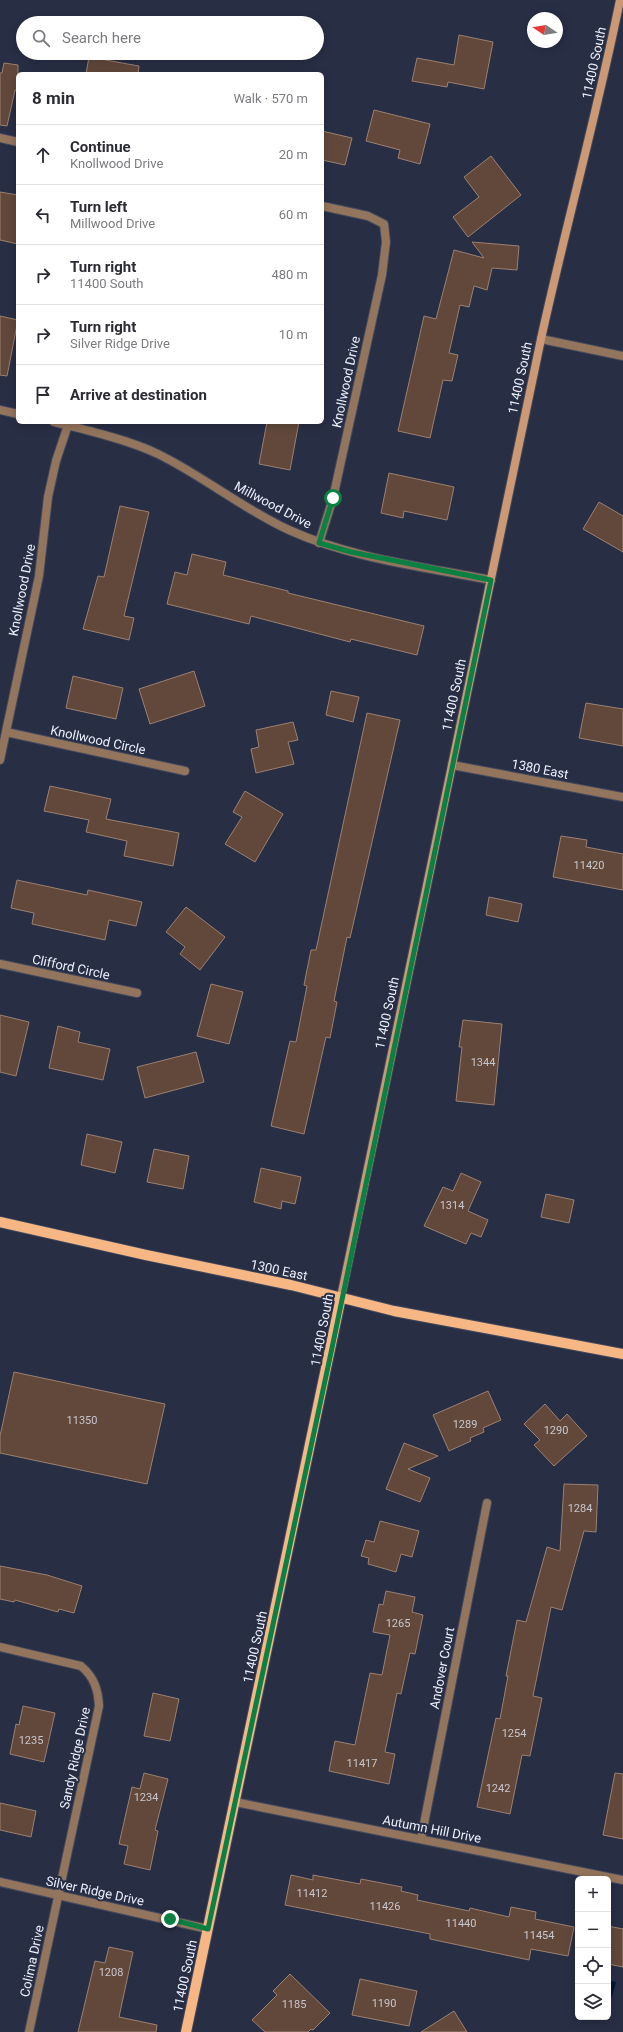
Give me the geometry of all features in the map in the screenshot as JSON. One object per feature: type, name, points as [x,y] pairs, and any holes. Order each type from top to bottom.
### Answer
[{"type":"main road","name":"11400 South","points":[[186,2032],[541,339],[569,218],[597,109],[620,0]]},
{"type":"main road","name":"1300 East","points":[[0,1222],[394,1310],[623,1354]]},
{"type":"street","points":[[0,138],[16,142]]},
{"type":"street","name":"Knollwood Drive","points":[[319,543],[333,498],[382,275],[386,242],[384,224],[368,216],[324,206]]},
{"type":"street","points":[[541,339],[623,356]]},
{"type":"street","points":[[0,410],[16,414]]},
{"type":"street","name":"Millwood Drive","points":[[63,424],[132,443],[158,454],[288,530],[319,543],[351,552],[491,580]]},
{"type":"street","name":"Knollwood Drive","points":[[0,760],[39,576],[50,490],[56,461],[68,425]]},
{"type":"street","name":"Knollwood Circle","points":[[6,732],[185,771]]},
{"type":"street","name":"1380 East","points":[[452,765],[623,797]]},
{"type":"street","name":"Clifford Circle","points":[[0,964],[137,993]]},
{"type":"street","name":"Andover Court","points":[[421,1838],[487,1503]]},
{"type":"street","name":"Sandy Ridge Drive","points":[[0,1647],[82,1666],[88,1672],[98,1688],[99,1706],[58,1894]]},
{"type":"street","name":"Autumn Hill Drive","points":[[235,1802],[421,1838],[623,1880]]},
{"type":"street","name":"Silver Ridge Drive","points":[[0,1882],[208,1929]]},
{"type":"street","name":"Colima Drive","points":[[29,2032],[58,1894]]},
{"type":"water","points":[[611,1981],[616,1982],[611,1997]]},
{"type":"building","points":[[459,35],[493,42],[484,89],[448,82],[447,87],[412,81],[417,58],[454,65]]},
{"type":"building","points":[[88,60],[106,60],[139,66],[138,72],[86,72]]},
{"type":"building","points":[[4,63],[18,65],[18,72],[16,72],[16,90],[7,126],[0,125],[0,73],[2,73]]},
{"type":"building","points":[[374,110],[430,124],[420,164],[398,158],[400,150],[366,141]]},
{"type":"building","points":[[324,131],[352,138],[345,165],[324,160]]},
{"type":"building","points":[[491,156],[521,195],[468,237],[453,217],[479,197],[464,177]]},
{"type":"building","points":[[0,192],[16,195],[16,244],[0,240]]},
{"type":"building","points":[[472,242],[519,246],[517,270],[492,268],[487,290],[474,286],[469,307],[460,305],[449,353],[458,355],[452,381],[443,380],[430,438],[398,431],[424,316],[436,319],[454,250],[484,258]]},
{"type":"building","points":[[0,316],[16,320],[16,330],[7,376],[0,375]]},
{"type":"building","points":[[267,424],[299,424],[290,470],[259,464]]},
{"type":"building","points":[[389,473],[454,487],[447,520],[404,511],[403,518],[381,513]]},
{"type":"building","points":[[599,502],[623,516],[623,552],[583,529]]},
{"type":"building","points":[[120,506],[149,512],[124,616],[134,618],[129,640],[83,629],[98,576],[104,577]]},
{"type":"building","points":[[192,554],[226,562],[223,575],[288,591],[288,593],[424,626],[417,655],[351,639],[350,642],[251,616],[249,624],[167,604],[175,572],[187,575]]},
{"type":"building","points":[[194,671],[205,706],[150,724],[139,689]]},
{"type":"building","points":[[73,676],[123,688],[116,719],[66,708]]},
{"type":"building","points":[[331,691],[359,697],[353,722],[326,715]]},
{"type":"building","points":[[586,703],[623,709],[623,746],[579,738]]},
{"type":"building","points":[[367,713],[400,720],[350,938],[347,937],[334,1001],[337,1002],[330,1038],[326,1037],[304,1134],[271,1126],[290,1041],[296,1042],[307,986],[304,985],[311,950],[316,950]]},
{"type":"building","points":[[293,722],[298,740],[288,742],[294,764],[256,773],[251,749],[259,747],[256,730]]},
{"type":"building","points":[[50,786],[111,799],[106,819],[179,833],[173,866],[124,856],[127,841],[86,832],[89,820],[44,811]]},
{"type":"building","points":[[245,791],[283,814],[255,862],[225,844],[242,817],[233,812]]},
{"type":"building","points":[[561,836],[587,840],[586,847],[623,854],[623,890],[553,877]]},
{"type":"building","points":[[17,880],[87,895],[88,890],[142,902],[136,926],[109,920],[105,940],[32,924],[34,913],[11,908]]},
{"type":"building","points":[[489,897],[522,904],[518,922],[486,915]]},
{"type":"building","points":[[186,907],[225,937],[200,970],[180,954],[185,947],[166,932]]},
{"type":"building","points":[[211,984],[243,992],[229,1044],[197,1036]]},
{"type":"building","points":[[0,1015],[29,1022],[16,1076],[0,1072]]},
{"type":"building","points":[[463,1020],[502,1024],[494,1105],[456,1101],[462,1047],[459,1047]]},
{"type":"building","points":[[58,1026],[80,1032],[78,1042],[110,1049],[103,1080],[49,1068]]},
{"type":"building","points":[[196,1052],[204,1082],[145,1098],[137,1067]]},
{"type":"building","points":[[87,1134],[122,1142],[115,1173],[81,1165]]},
{"type":"building","points":[[154,1149],[189,1156],[183,1189],[147,1182]]},
{"type":"building","points":[[261,1168],[301,1177],[295,1204],[282,1201],[281,1209],[254,1202]]},
{"type":"building","points":[[461,1173],[481,1182],[468,1211],[488,1220],[481,1237],[471,1233],[466,1244],[424,1226],[443,1187],[453,1191]]},
{"type":"building","points":[[546,1194],[574,1200],[569,1223],[541,1217]]},
{"type":"building","points":[[14,1372],[165,1404],[147,1484],[0,1453],[0,1436]]},
{"type":"building","points":[[488,1391],[501,1420],[483,1428],[484,1432],[470,1438],[471,1441],[449,1451],[433,1415]]},
{"type":"building","points":[[545,1404],[560,1421],[567,1414],[587,1436],[554,1466],[534,1445],[540,1440],[524,1424]]},
{"type":"building","points":[[404,1443],[438,1456],[408,1469],[430,1478],[420,1502],[386,1489]]},
{"type":"building","points":[[564,1484],[598,1485],[596,1532],[584,1531],[562,1610],[551,1607],[533,1696],[542,1698],[530,1756],[522,1755],[510,1814],[477,1807],[496,1718],[500,1719],[508,1676],[506,1676],[517,1620],[526,1622],[547,1547],[560,1551]]},
{"type":"building","points":[[380,1521],[419,1531],[412,1557],[401,1554],[396,1572],[368,1564],[369,1558],[361,1556],[366,1540],[374,1542]]},
{"type":"building","points":[[0,1566],[47,1575],[82,1586],[74,1613],[59,1609],[58,1612],[15,1600],[14,1602],[0,1599]]},
{"type":"building","points":[[386,1591],[415,1597],[412,1612],[423,1615],[415,1654],[410,1653],[401,1694],[397,1693],[385,1752],[395,1754],[389,1784],[329,1771],[335,1741],[355,1745],[370,1673],[382,1675],[390,1635],[373,1632],[379,1604],[383,1605]]},
{"type":"building","points":[[153,1693],[179,1699],[170,1741],[144,1736]]},
{"type":"building","points":[[23,1706],[55,1713],[44,1762],[10,1754],[16,1724],[19,1725]]},
{"type":"building","points":[[144,1773],[168,1779],[155,1830],[158,1831],[150,1870],[124,1864],[128,1846],[119,1844],[132,1787],[140,1789]]},
{"type":"building","points":[[615,1773],[623,1774],[623,1839],[603,1835]]},
{"type":"building","points":[[0,1803],[36,1811],[31,1837],[0,1830]]},
{"type":"building","points":[[291,1875],[313,1880],[313,1875],[360,1884],[361,1879],[402,1887],[401,1891],[418,1895],[417,1900],[469,1911],[470,1908],[509,1917],[511,1907],[536,1912],[535,1919],[574,1927],[568,1956],[531,1949],[529,1960],[430,1939],[430,1934],[285,1905]]},
{"type":"building","points":[[611,1927],[623,1929],[623,1967],[611,1965]]},
{"type":"building","points":[[109,1947],[133,1952],[119,2017],[157,2025],[156,2032],[78,2032],[95,1961],[105,1963]]},
{"type":"building","points":[[290,1974],[330,2013],[313,2030],[311,2029],[308,2032],[265,2032],[252,2020],[277,1995],[273,1991]]},
{"type":"building","points":[[360,1979],[417,1991],[409,2026],[352,2015]]},
{"type":"building","points":[[454,2011],[467,2032],[421,2032]]},
{"type":"route","points":[[170,1919],[208,1929],[332,1348],[341,1297],[491,580],[351,552],[319,543],[333,498]]}]
